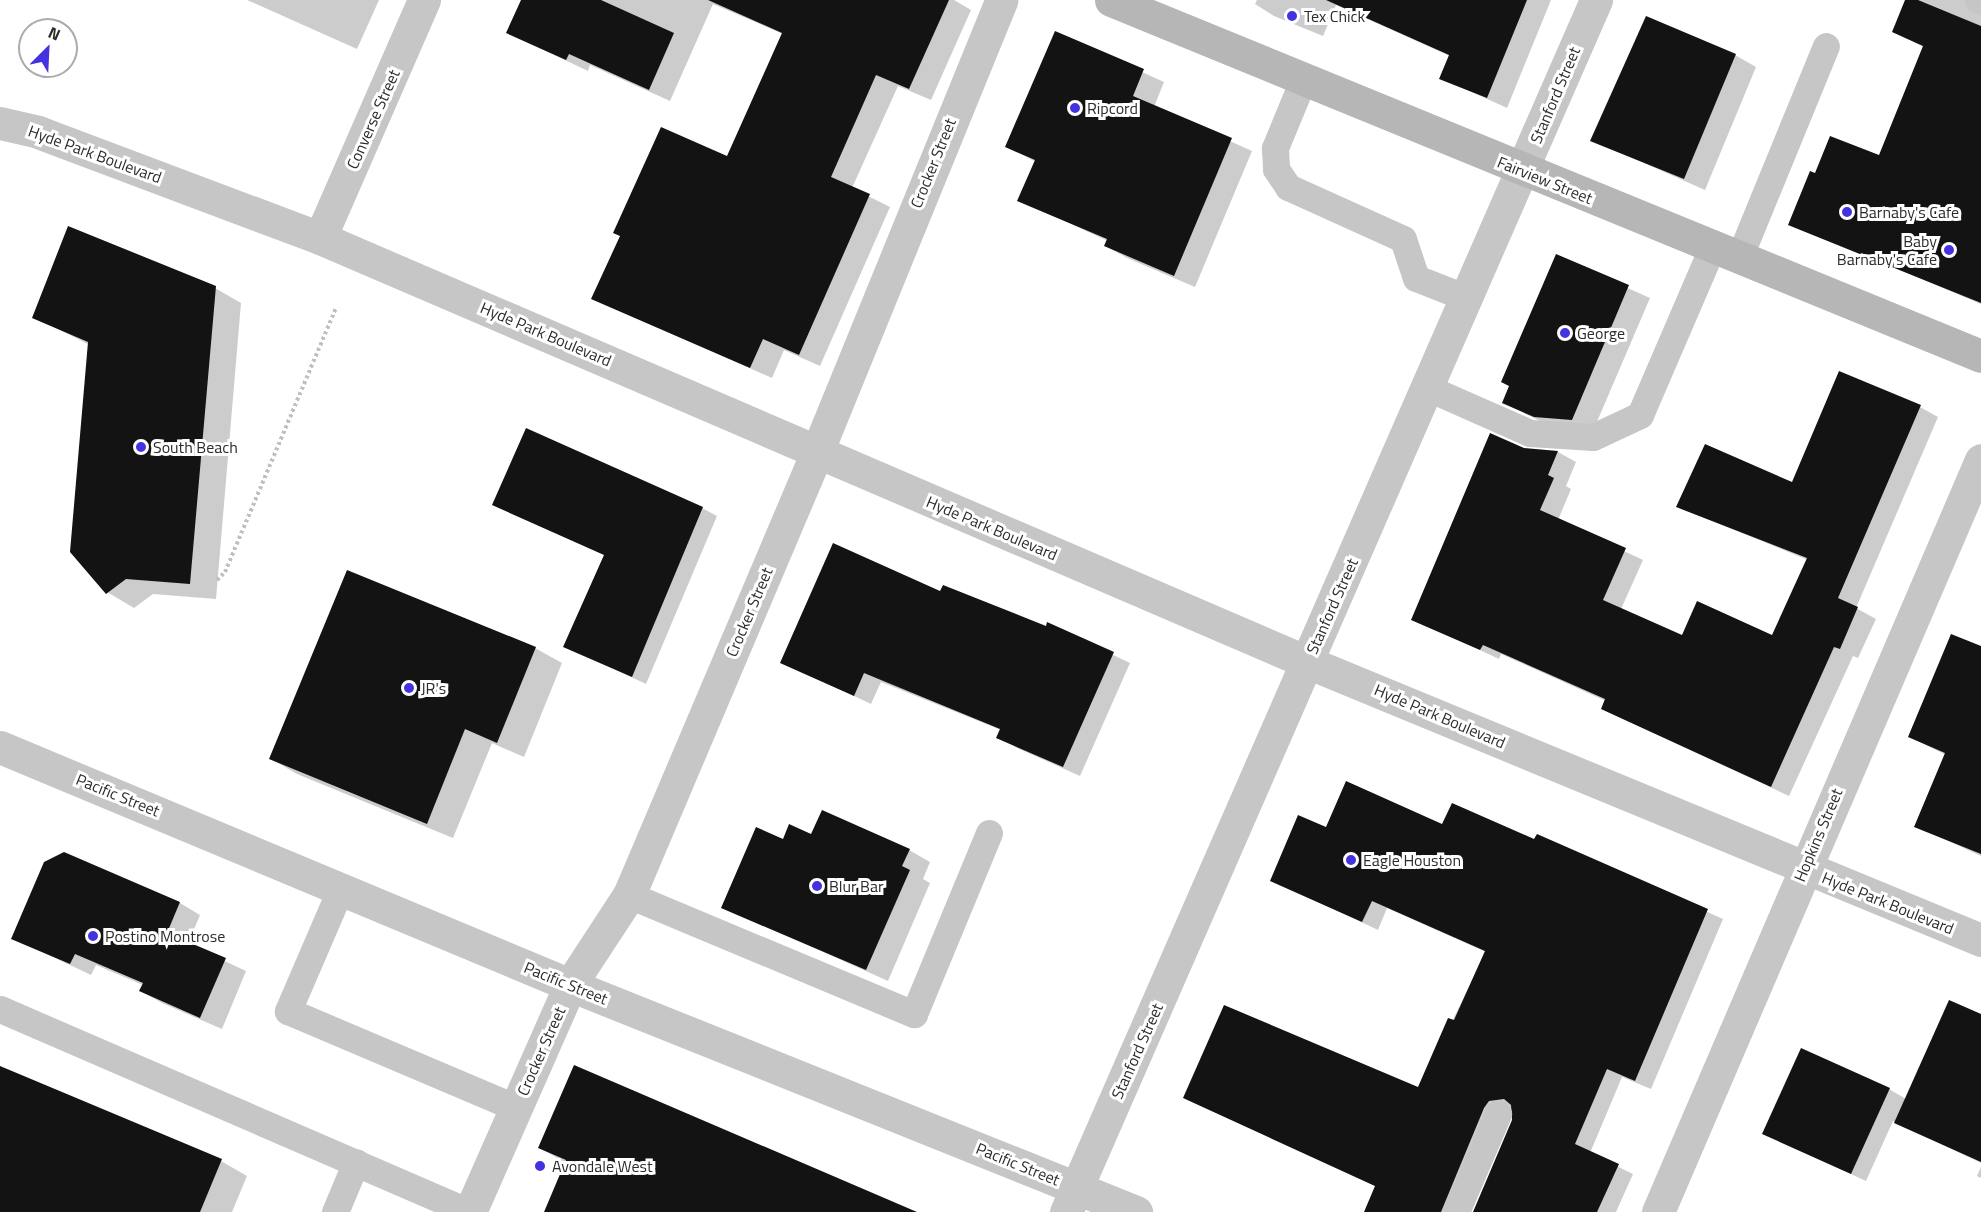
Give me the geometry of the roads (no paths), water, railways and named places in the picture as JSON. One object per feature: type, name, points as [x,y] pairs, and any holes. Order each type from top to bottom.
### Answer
[{"type":"street","name":"Converse Street","points":[[320,238],[424,0]]},
{"type":"street","name":"Crocker Street","points":[[470,1212],[570,985],[628,895],[817,452],[1001,0]]},
{"type":"street","name":"Fairview Street","points":[[1111,0],[1522,171],[1981,356]]},
{"type":"street","name":"Stanford Street","points":[[1072,1200],[1596,0]]},
{"type":"street","name":"Hyde Park Boulevard","points":[[0,123],[38,132],[320,238],[1307,662],[1803,869],[1981,940]]},
{"type":"street","name":"Hopkins Street","points":[[1658,1212],[1803,869],[1981,460]]},
{"type":"street","name":"Pacific Street","points":[[0,747],[570,985],[1072,1200],[1136,1212]]},
{"type":"lane","points":[[1428,388],[1530,433],[1593,437],[1640,415],[1725,253],[1826,46]]},
{"type":"lane","points":[[1303,80],[1275,147],[1276,169],[1288,187],[1403,239],[1416,278],[1467,298]]},
{"type":"lane","points":[[628,895],[914,1014],[989,833]]},
{"type":"lane","points":[[340,890],[288,1011],[516,1108]]},
{"type":"lane","points":[[0,1009],[470,1212]]},
{"type":"lane","points":[[1456,1212],[1498,1114]]},
{"type":"lane","points":[[335,1212],[356,1162]]},
{"type":"place","name":"Tex Chick","points":[[1292,16]]},
{"type":"place","name":"Ripcord","points":[[1075,108]]},
{"type":"place","name":"Barnaby's Cafe","points":[[1847,212]]},
{"type":"place","name":"Baby Barnaby's Cafe","points":[[1949,250]]},
{"type":"place","name":"George","points":[[1565,333]]},
{"type":"place","name":"South Beach","points":[[141,447]]},
{"type":"place","name":"JR's","points":[[409,688]]},
{"type":"place","name":"Eagle Houston","points":[[1351,860]]},
{"type":"place","name":"Blur Bar","points":[[817,886]]},
{"type":"place","name":"Postino Montrose","points":[[93,936]]},
{"type":"place","name":"Avondale West","points":[[540,1166]]}]
